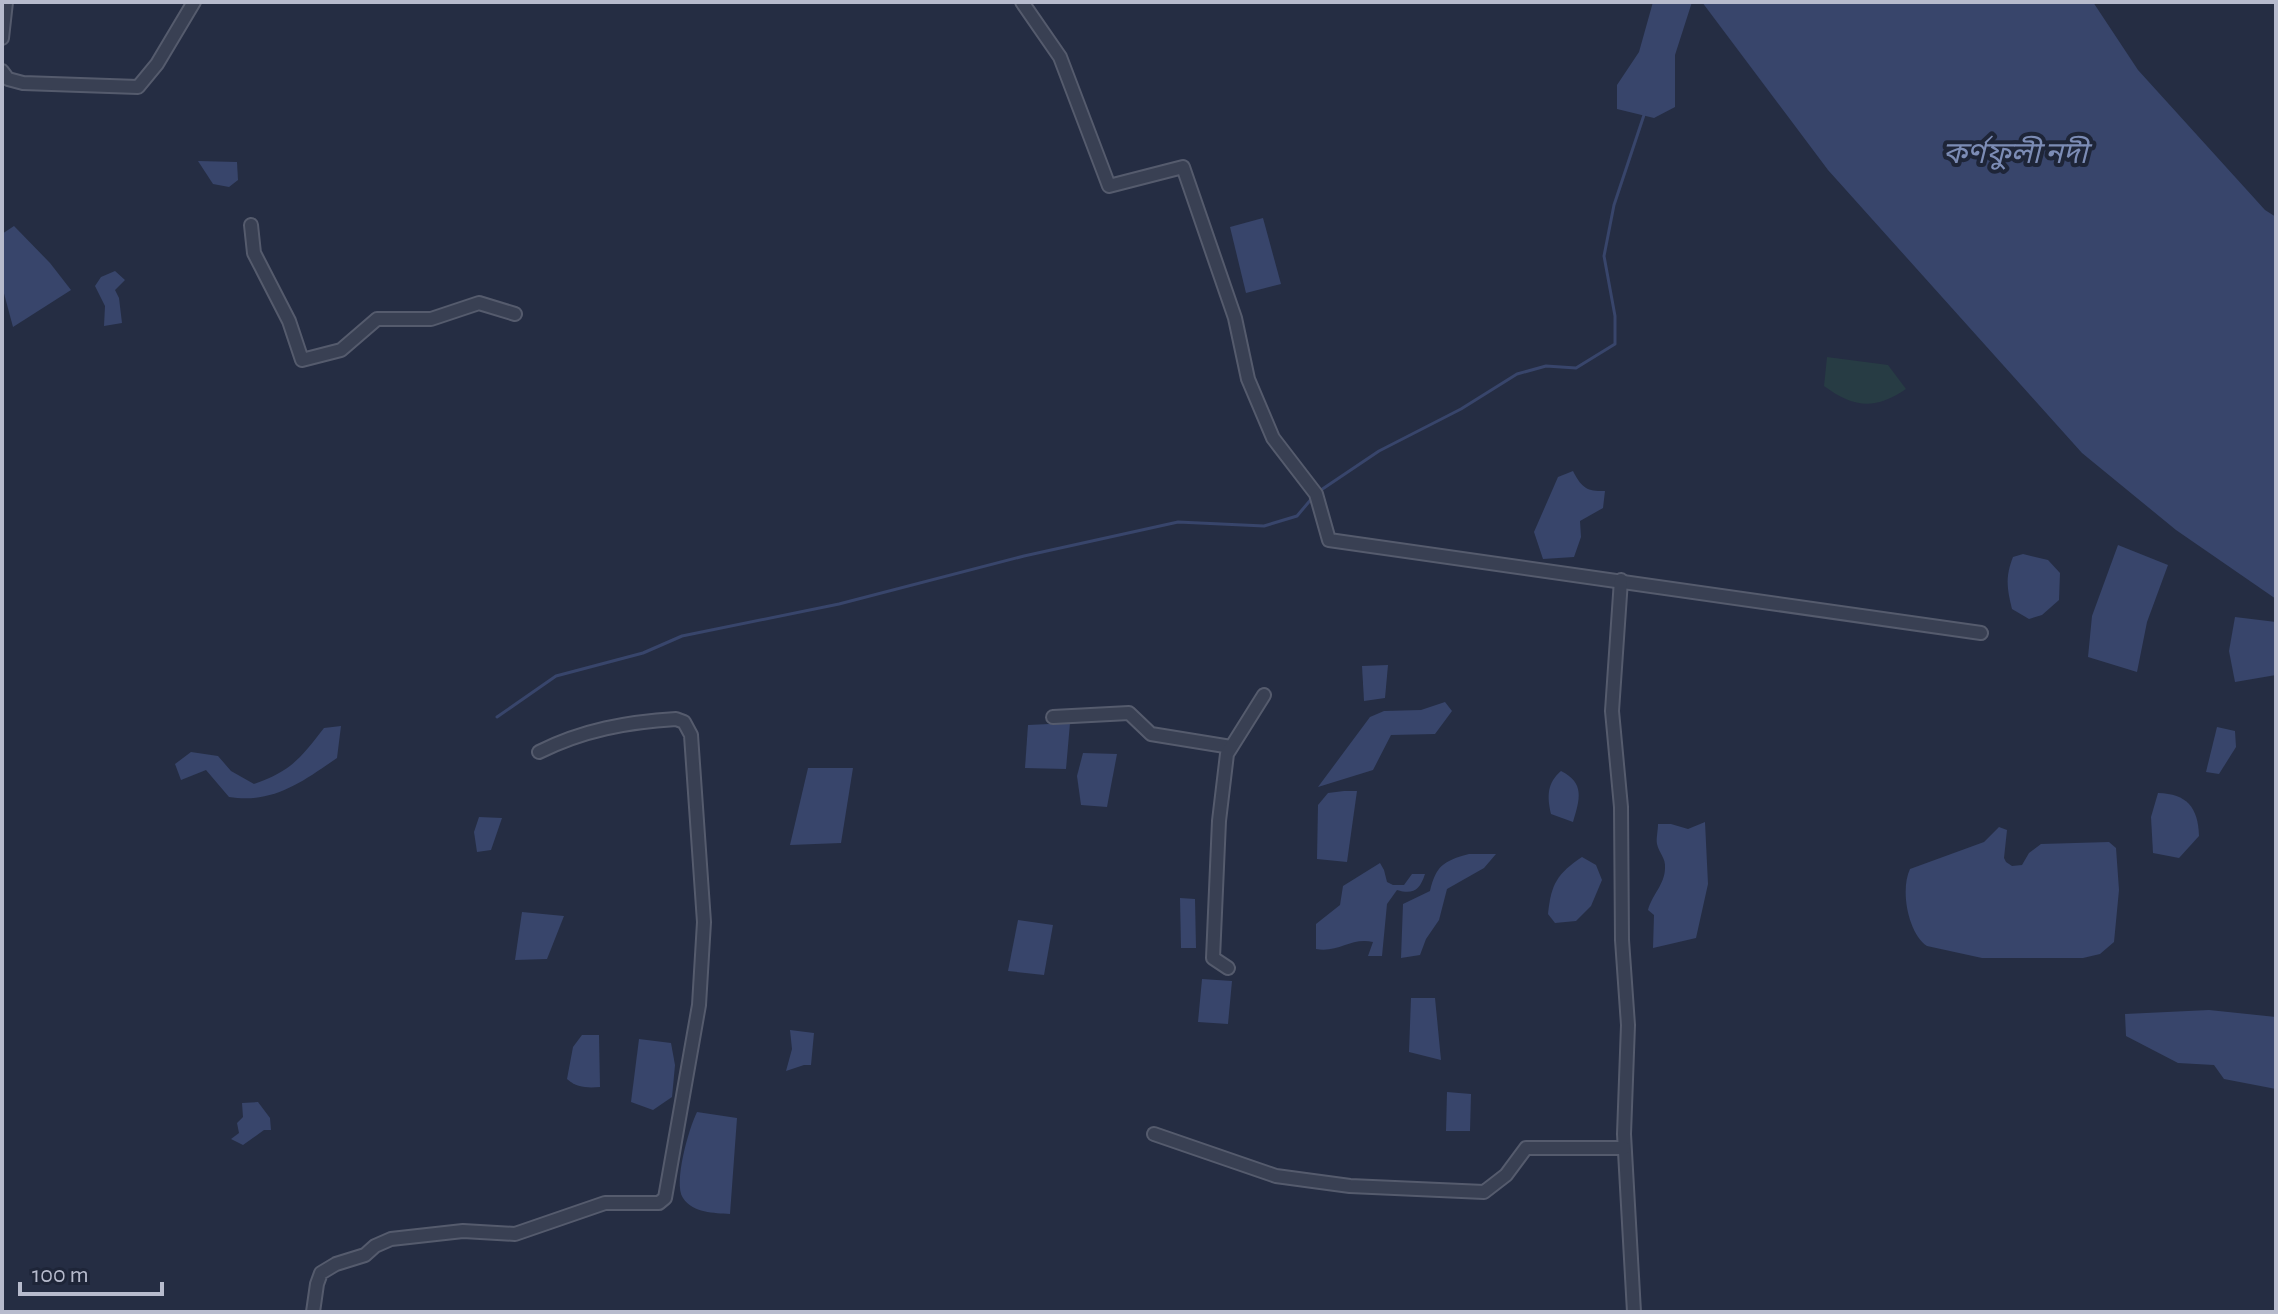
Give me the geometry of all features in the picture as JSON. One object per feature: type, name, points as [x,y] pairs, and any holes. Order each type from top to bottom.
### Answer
[{"type":"street","points":[[2,38],[6,2]]},
{"type":"street","points":[[2,71],[8,79],[23,83],[138,87],[157,64],[194,2]]},
{"type":"street","points":[[1022,2],[1060,57],[1109,186],[1183,167],[1235,318],[1248,379],[1273,438],[1316,494],[1329,540],[1981,633]]},
{"type":"street","points":[[251,225],[254,253],[289,321],[302,360],[341,350],[377,319],[431,319],[479,303],[515,314]]},
{"type":"street","points":[[1621,580],[1612,711],[1621,807],[1622,940],[1628,1025],[1624,1148],[1634,1312]]},
{"type":"street","points":[[1228,968],[1213,958],[1219,821],[1227,754],[1264,695]]},
{"type":"street","points":[[1053,717],[1129,713],[1151,734],[1231,747]]},
{"type":"street","points":[[313,1312],[321,1273],[336,1264],[365,1255],[375,1246],[391,1239],[452,1232],[515,1234],[605,1203],[659,1203],[665,1198],[699,1005],[704,922],[691,735],[684,722],[676,719],[614,725],[566,739],[539,752]]},
{"type":"street","points":[[1154,1134],[1276,1176],[1350,1186],[1484,1192],[1506,1175],[1526,1148],[1624,1148]]},
{"type":"shaded area","points":[[1827,357],[1888,365],[1906,389],[1874,403],[1845,399],[1824,386]]},
{"type":"water","points":[[1653,2],[1692,2],[1675,55],[1675,107],[1654,118],[1617,109],[1617,85],[1639,52]]},
{"type":"water","name":"কর্ণফুলী নদী","points":[[1702,2],[2093,2],[2138,70],[2265,210],[2276,217],[2276,599],[2176,530],[2082,453],[1828,170]]},
{"type":"water","points":[[198,161],[237,162],[238,180],[229,187],[213,184]]},
{"type":"water","points":[[1263,218],[1281,284],[1246,293],[1230,227]]},
{"type":"water","points":[[14,226],[71,290],[13,327],[2,286],[2,234]]},
{"type":"water","points":[[115,271],[125,280],[115,290],[122,323],[104,326],[105,306],[95,286],[101,277]]},
{"type":"water","points":[[1573,471],[1585,487],[1605,491],[1603,508],[1580,521],[1581,537],[1574,557],[1543,559],[1534,532],[1558,477]]},
{"type":"water","points":[[2118,545],[2168,565],[2147,622],[2137,672],[2088,657],[2092,616]]},
{"type":"water","points":[[2023,554],[2048,560],[2060,573],[2059,600],[2042,615],[2029,619],[2012,609],[2008,589],[2013,557]]},
{"type":"water","points":[[2235,617],[2276,622],[2276,675],[2235,682],[2229,651]]},
{"type":"water","points":[[1388,665],[1385,698],[1364,701],[1362,666]]},
{"type":"water","points":[[1445,702],[1452,711],[1435,734],[1391,735],[1373,770],[1318,787],[1370,717],[1384,711],[1421,710]]},
{"type":"water","points":[[1070,723],[1066,769],[1025,768],[1028,725]]},
{"type":"water","points":[[341,726],[337,758],[299,783],[260,797],[229,797],[206,770],[181,780],[175,764],[191,752],[218,756],[231,771],[254,784],[294,763],[324,728]]},
{"type":"water","points":[[2217,727],[2235,731],[2236,747],[2219,774],[2206,772]]},
{"type":"water","points":[[1083,753],[1117,754],[1107,807],[1081,805],[1077,776]]},
{"type":"water","points":[[808,768],[853,768],[841,843],[790,845]]},
{"type":"water","points":[[1561,771],[1574,781],[1579,792],[1573,822],[1551,814],[1549,790]]},
{"type":"water","points":[[1357,791],[1347,862],[1317,859],[1318,805],[1328,793]]},
{"type":"water","points":[[2158,793],[2183,799],[2196,817],[2199,836],[2179,858],[2153,853],[2151,817]]},
{"type":"water","points":[[479,817],[502,818],[491,850],[477,852],[474,832]]},
{"type":"water","points":[[1705,822],[1708,884],[1696,938],[1653,948],[1654,915],[1648,910],[1665,868],[1657,844],[1658,824],[1688,829]]},
{"type":"water","points":[[1999,827],[2007,830],[2004,858],[2012,866],[2022,865],[2029,853],[2041,844],[2109,842],[2116,848],[2119,890],[2114,942],[2100,954],[2083,958],[1982,958],[1927,946],[1920,940],[1906,899],[1910,869],[1984,842]]},
{"type":"water","points":[[1469,854],[1496,854],[1484,868],[1447,889],[1439,920],[1420,955],[1401,958],[1403,904],[1430,891],[1442,866]]},
{"type":"water","points":[[1582,857],[1596,865],[1602,880],[1591,906],[1576,921],[1555,923],[1548,914],[1553,887],[1561,875]]},
{"type":"water","points":[[1380,863],[1387,882],[1393,885],[1404,885],[1412,874],[1425,874],[1415,890],[1397,890],[1387,904],[1382,956],[1368,956],[1373,942],[1365,941],[1332,949],[1316,949],[1316,924],[1340,905],[1343,886]]},
{"type":"water","points":[[1180,898],[1195,899],[1196,948],[1181,948]]},
{"type":"water","points":[[522,912],[564,916],[547,959],[515,960]]},
{"type":"water","points":[[1018,920],[1053,925],[1044,975],[1008,971]]},
{"type":"water","points":[[1202,979],[1232,981],[1228,1024],[1198,1022]]},
{"type":"water","points":[[1411,998],[1435,998],[1441,1060],[1409,1052]]},
{"type":"water","points":[[2209,1010],[2276,1017],[2276,1089],[2224,1079],[2214,1065],[2178,1063],[2126,1036],[2125,1014]]},
{"type":"water","points":[[790,1030],[814,1033],[811,1065],[786,1071],[792,1049]]},
{"type":"water","points":[[582,1035],[599,1035],[600,1087],[583,1087],[567,1079],[573,1047]]},
{"type":"water","points":[[639,1039],[671,1043],[675,1065],[672,1097],[653,1110],[631,1102]]},
{"type":"water","points":[[1447,1092],[1471,1094],[1470,1131],[1446,1131]]},
{"type":"water","points":[[258,1102],[270,1118],[271,1130],[264,1130],[243,1145],[231,1139],[239,1133],[237,1123],[243,1117],[242,1103]]},
{"type":"water","points":[[697,1112],[737,1118],[730,1214],[692,1207],[680,1191],[683,1155]]},
{"type":"waterway","points":[[1318,492],[1379,451],[1461,409],[1517,374],[1546,366],[1576,368],[1615,344],[1615,316],[1604,256],[1614,205],[1645,112]]},
{"type":"waterway","points":[[497,717],[556,676],[643,653],[682,636],[839,604],[1024,556],[1178,522],[1264,526],[1297,516],[1313,497]]}]
